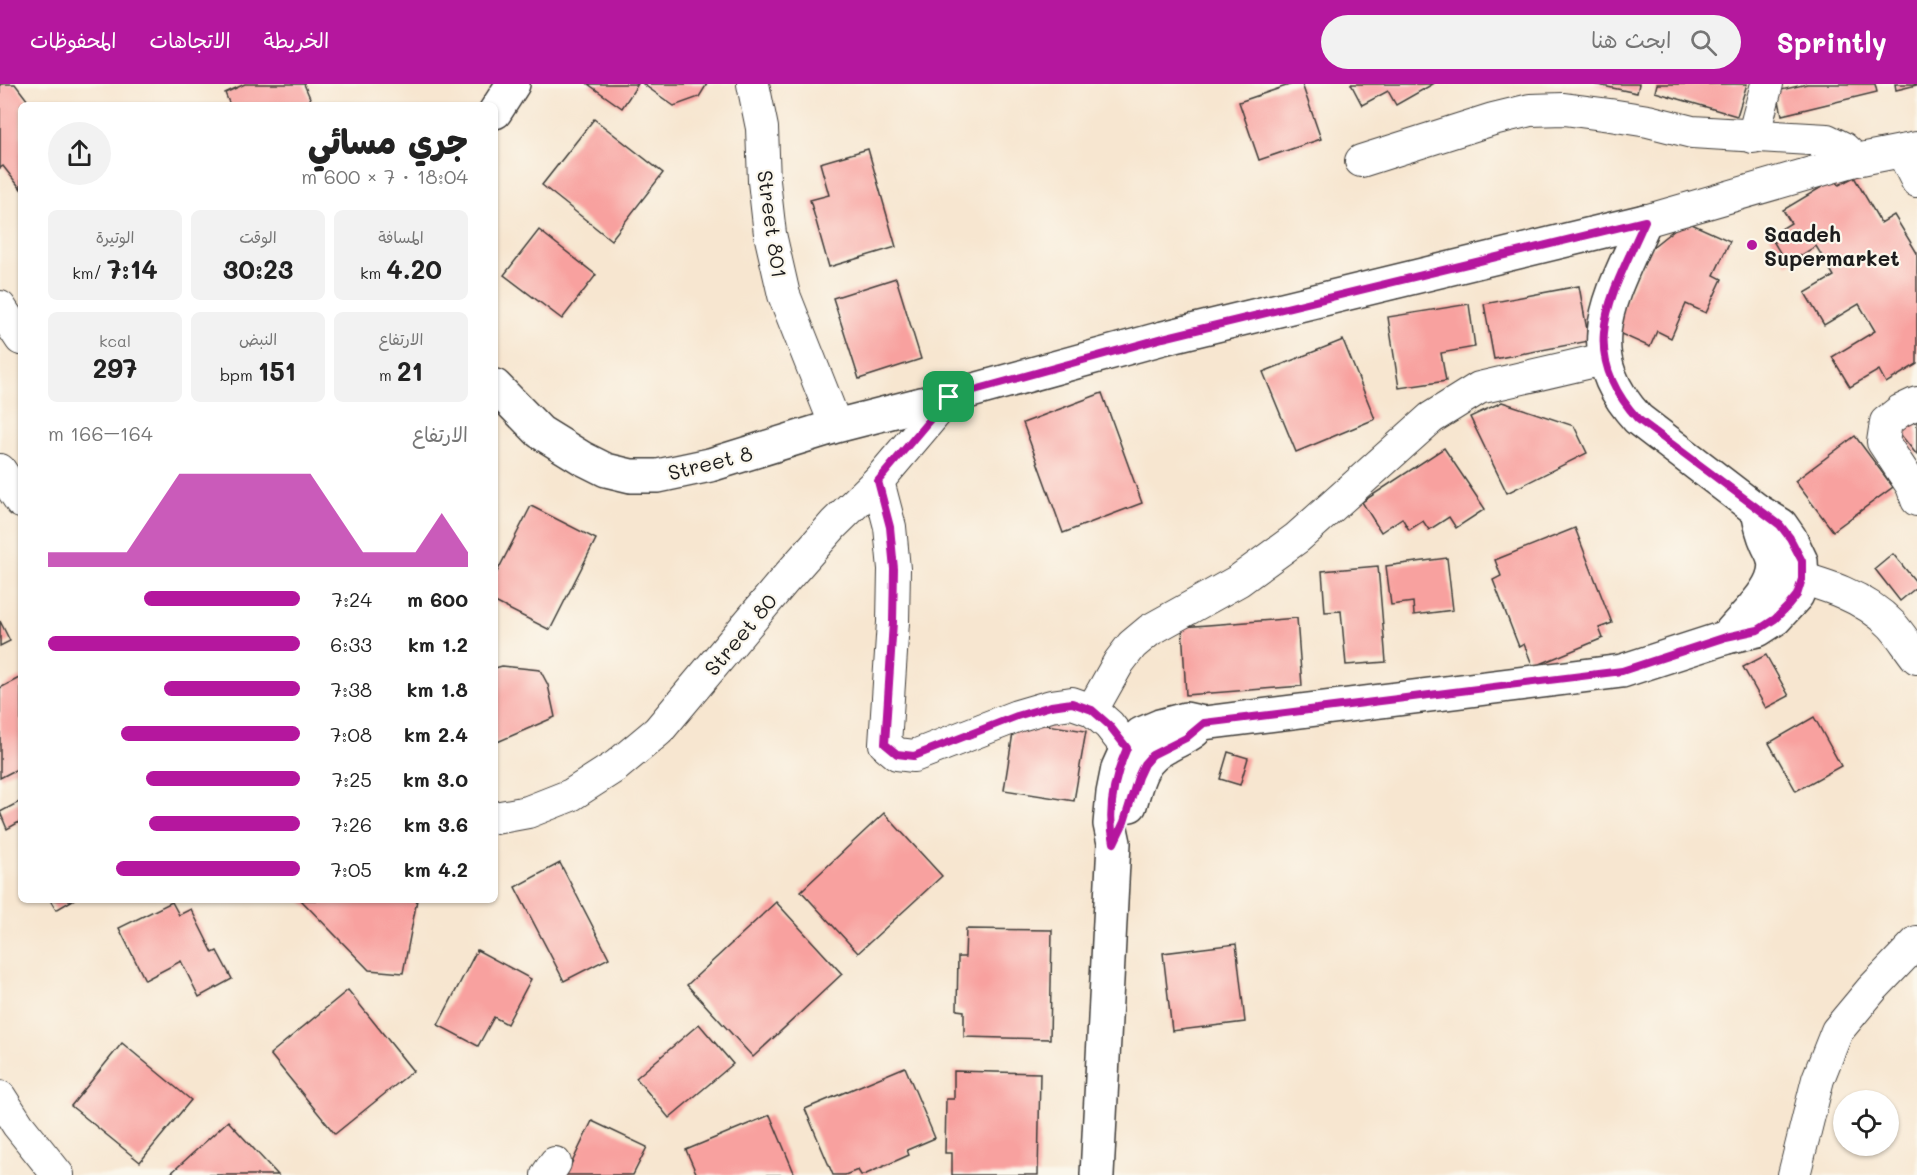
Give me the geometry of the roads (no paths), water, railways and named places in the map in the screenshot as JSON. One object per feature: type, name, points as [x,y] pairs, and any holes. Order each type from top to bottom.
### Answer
[{"type":"street","points":[[498,107],[513,84]]},
{"type":"street","name":"Street 801","points":[[753,84],[762,128],[764,181],[770,234],[784,295],[836,426]]},
{"type":"street","points":[[1753,137],[1767,84]]},
{"type":"street","points":[[1361,161],[1493,118],[1530,111],[1564,110],[1648,121],[1692,132],[1827,140],[1843,148],[1856,160]]},
{"type":"street","points":[[1917,181],[1909,150],[1856,160],[1645,221],[1611,299],[1603,329],[1604,359],[1611,382],[1622,402],[1638,419],[1758,511],[1761,528],[1774,558],[1789,575],[1834,587],[1856,598],[1892,625],[1917,658]]},
{"type":"street","name":"Street 8","points":[[498,389],[540,432],[606,470],[631,476],[658,476],[710,465],[836,426],[1163,338],[1645,221]]},
{"type":"street","points":[[0,307],[18,334]]},
{"type":"street","points":[[1092,710],[1119,662],[1132,645],[1150,630],[1238,581],[1297,538],[1431,418],[1479,388],[1604,359]]},
{"type":"street","name":"Street 80","points":[[498,818],[528,812],[571,795],[616,766],[658,731],[834,524],[878,481],[949,397]]},
{"type":"street","points":[[1917,403],[1900,411],[1886,422],[1883,442],[1912,486],[1917,500]]},
{"type":"street","points":[[0,470],[18,497]]},
{"type":"street","points":[[878,481],[890,527],[894,569],[885,744],[897,754],[914,756],[1017,716],[1051,706],[1072,703],[1092,710],[1109,725],[1127,748]]},
{"type":"street","points":[[1097,1175],[1114,843],[1110,824],[1113,793],[1118,768],[1127,748],[1141,734],[1186,719],[1204,723],[1622,671],[1726,637],[1770,585],[1789,575]]},
{"type":"street","points":[[1114,843],[1124,822],[1144,764],[1152,755],[1186,738],[1204,723]]},
{"type":"street","points":[[1794,1175],[1818,1079],[1837,1031],[1872,989],[1917,942]]},
{"type":"street","points":[[0,1096],[18,1125],[58,1175]]},
{"type":"place","name":"Saadeh Supermarket","points":[[1752,245]]}]
